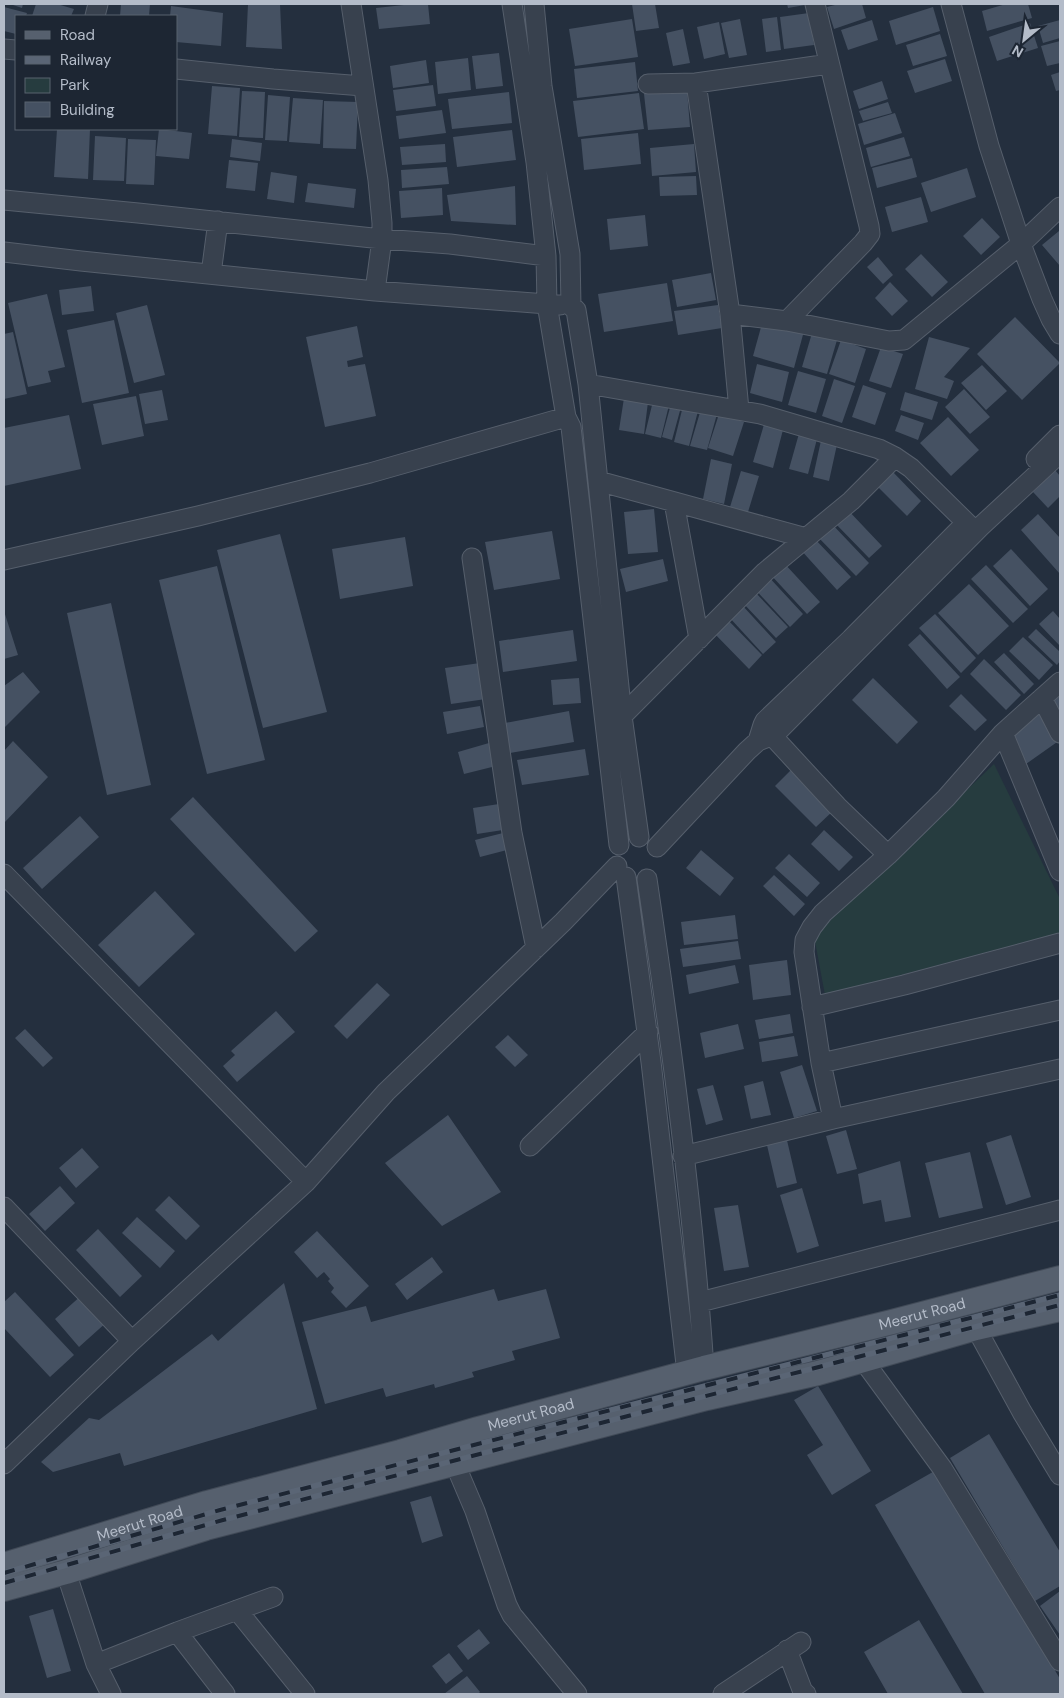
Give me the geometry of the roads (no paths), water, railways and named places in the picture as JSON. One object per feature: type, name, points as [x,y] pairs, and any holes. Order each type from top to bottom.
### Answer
[{"type":"main road","name":"Meerut Road","points":[[4,1565],[207,1503],[696,1370],[1060,1278]]},
{"type":"main road","name":"Meerut Road","points":[[4,1589],[66,1572],[206,1528],[699,1400],[818,1373],[976,1328],[1060,1309]]},
{"type":"main road","points":[[696,1370],[699,1400]]},
{"type":"street","points":[[351,4],[378,180],[382,223],[376,291]]},
{"type":"street","points":[[512,4],[536,162],[546,256],[547,304],[566,417],[571,426],[619,845],[615,859],[621,872],[648,1032],[682,1326],[696,1370]]},
{"type":"street","points":[[534,4],[542,86],[570,254],[571,306]]},
{"type":"street","points":[[787,321],[870,234],[815,4]]},
{"type":"street","points":[[951,4],[988,146],[1042,299],[1060,334]]},
{"type":"street","points":[[648,84],[696,83],[829,64]]},
{"type":"street","points":[[178,68],[272,79],[363,86]]},
{"type":"street","points":[[696,83],[730,314],[739,410]]},
{"type":"street","points":[[4,200],[382,239],[450,244],[546,256]]},
{"type":"street","points":[[730,314],[787,321],[889,341],[904,340],[1021,244],[1060,207]]},
{"type":"street","points":[[211,274],[218,221]]},
{"type":"street","points":[[4,252],[376,291],[571,306],[576,310],[588,384],[622,716],[639,836]]},
{"type":"street","points":[[588,384],[760,414],[879,449],[911,468],[971,527]]},
{"type":"street","points":[[4,560],[198,516],[370,473],[566,417]]},
{"type":"street","points":[[621,872],[632,880],[655,864],[686,815],[764,734],[872,637],[971,527],[1060,435]]},
{"type":"street","points":[[971,527],[1060,453]]},
{"type":"street","points":[[622,716],[765,572],[851,501],[895,457]]},
{"type":"street","points":[[598,481],[806,538]]},
{"type":"street","points":[[674,502],[699,639]]},
{"type":"street","points":[[472,558],[512,833],[536,948]]},
{"type":"street","points":[[833,1119],[821,1063],[804,952],[804,940],[823,913],[888,855],[946,798],[1003,733],[1060,682]]},
{"type":"street","points":[[1042,698],[1060,733]]},
{"type":"street","points":[[1003,733],[1060,871]]},
{"type":"street","points":[[764,734],[888,855]]},
{"type":"street","points":[[619,845],[625,840],[639,836],[649,840],[655,864],[661,971],[700,1302],[701,1324],[696,1370]]},
{"type":"street","points":[[4,1464],[132,1341],[306,1182],[386,1092],[594,892],[621,872]]},
{"type":"street","points":[[4,874],[306,1182]]},
{"type":"street","points":[[812,1007],[904,985],[1060,943]]},
{"type":"street","points":[[821,1063],[1060,1010]]},
{"type":"street","points":[[530,1146],[648,1032]]},
{"type":"street","points":[[684,1156],[833,1119],[1060,1069]]},
{"type":"street","points":[[4,1207],[132,1341]]},
{"type":"street","points":[[700,1302],[1060,1210]]},
{"type":"street","points":[[682,1326],[701,1324]]},
{"type":"street","points":[[976,1328],[1022,1412],[1060,1475]]},
{"type":"street","points":[[862,1360],[942,1468],[1060,1661]]},
{"type":"street","points":[[455,1464],[475,1511],[512,1615],[577,1694]]},
{"type":"street","points":[[66,1572],[96,1664],[111,1694]]},
{"type":"street","points":[[96,1664],[273,1597]]},
{"type":"street","points":[[237,1610],[305,1694]]},
{"type":"street","points":[[177,1632],[225,1694]]},
{"type":"street","points":[[723,1694],[794,1646],[803,1694]]},
{"type":"railway","points":[[4,1573],[220,1510],[1060,1295]]},
{"type":"railway","points":[[4,1583],[223,1520],[1060,1305]]}]
